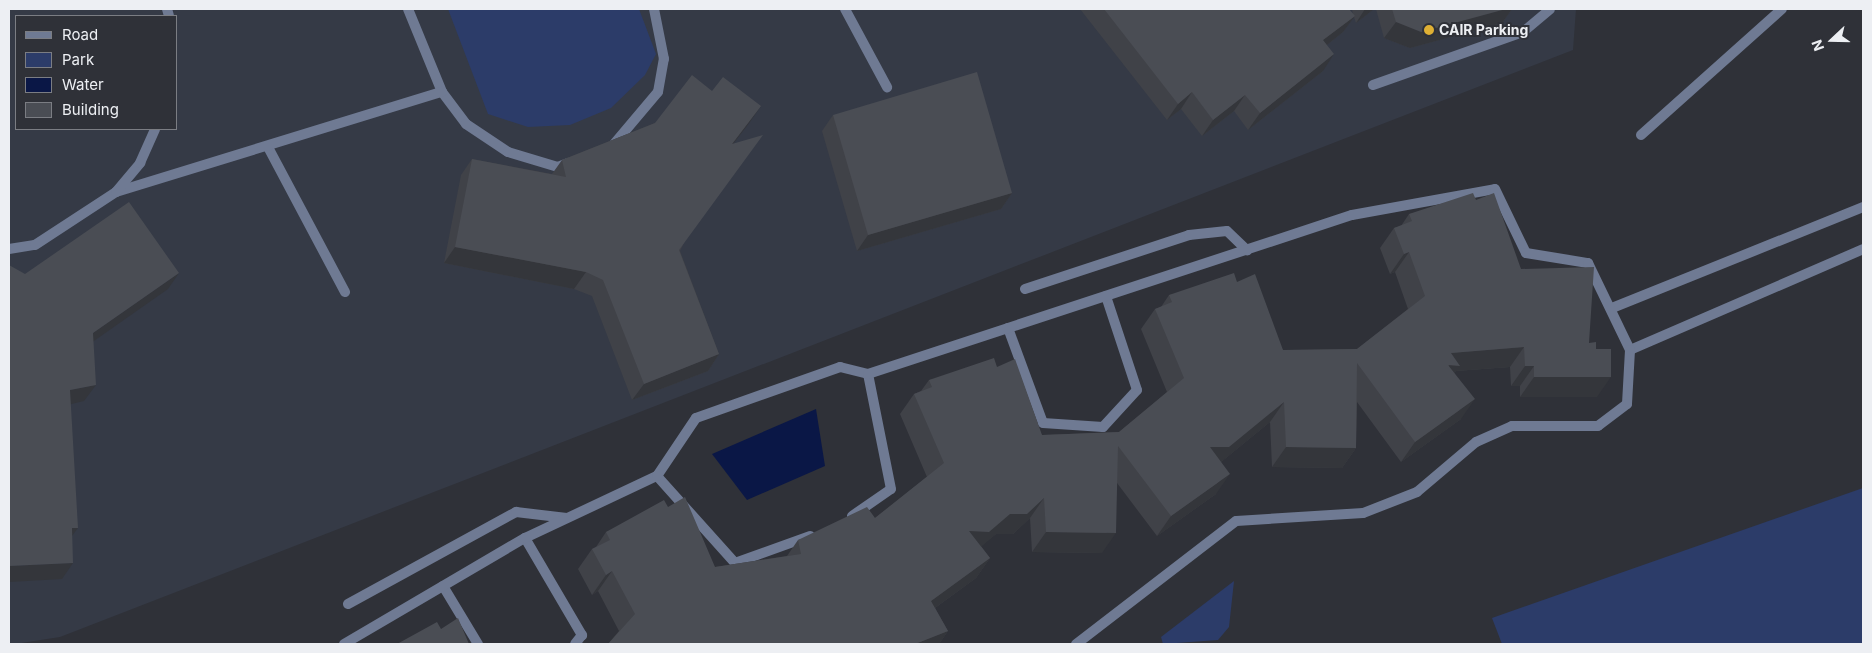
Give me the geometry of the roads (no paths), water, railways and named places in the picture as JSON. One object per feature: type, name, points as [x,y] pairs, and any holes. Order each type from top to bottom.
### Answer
[{"type":"street","points":[[408,9],[442,92],[466,124],[508,152],[558,167],[583,157]]},
{"type":"street","points":[[600,150],[617,143],[658,92],[664,58],[654,9]]},
{"type":"street","points":[[845,9],[887,88]]},
{"type":"street","points":[[1374,85],[1523,32],[1550,9]]},
{"type":"street","points":[[1641,135],[1782,9]]},
{"type":"street","points":[[116,192],[269,149],[442,92]]},
{"type":"street","points":[[9,250],[35,245],[116,192],[140,163],[155,130]]},
{"type":"street","points":[[269,149],[344,292]]},
{"type":"street","points":[[344,644],[525,538],[657,476],[696,418],[840,367],[868,374],[1352,215],[1495,189],[1526,252],[1588,263],[1612,308],[1630,350],[1627,404],[1598,426],[1512,426],[1476,442],[1416,492],[1363,513],[1236,521],[1076,644]]},
{"type":"street","points":[[1612,308],[1863,207]]},
{"type":"street","points":[[1025,289],[1189,235],[1226,231],[1247,250]]},
{"type":"street","points":[[1630,350],[1863,249]]},
{"type":"street","points":[[1008,328],[1043,423],[1103,427],[1137,390],[1106,296]]},
{"type":"street","points":[[843,522],[891,489],[868,374]]},
{"type":"street","points":[[657,476],[735,564],[826,531]]},
{"type":"street","points":[[348,604],[516,512],[567,518]]},
{"type":"street","points":[[525,538],[582,635],[575,644]]},
{"type":"street","points":[[442,586],[478,644]]},
{"type":"water","points":[[816,409],[825,466],[747,500],[712,454]]},
{"type":"place","name":"CAIR Parking","points":[[1429,30]]}]
